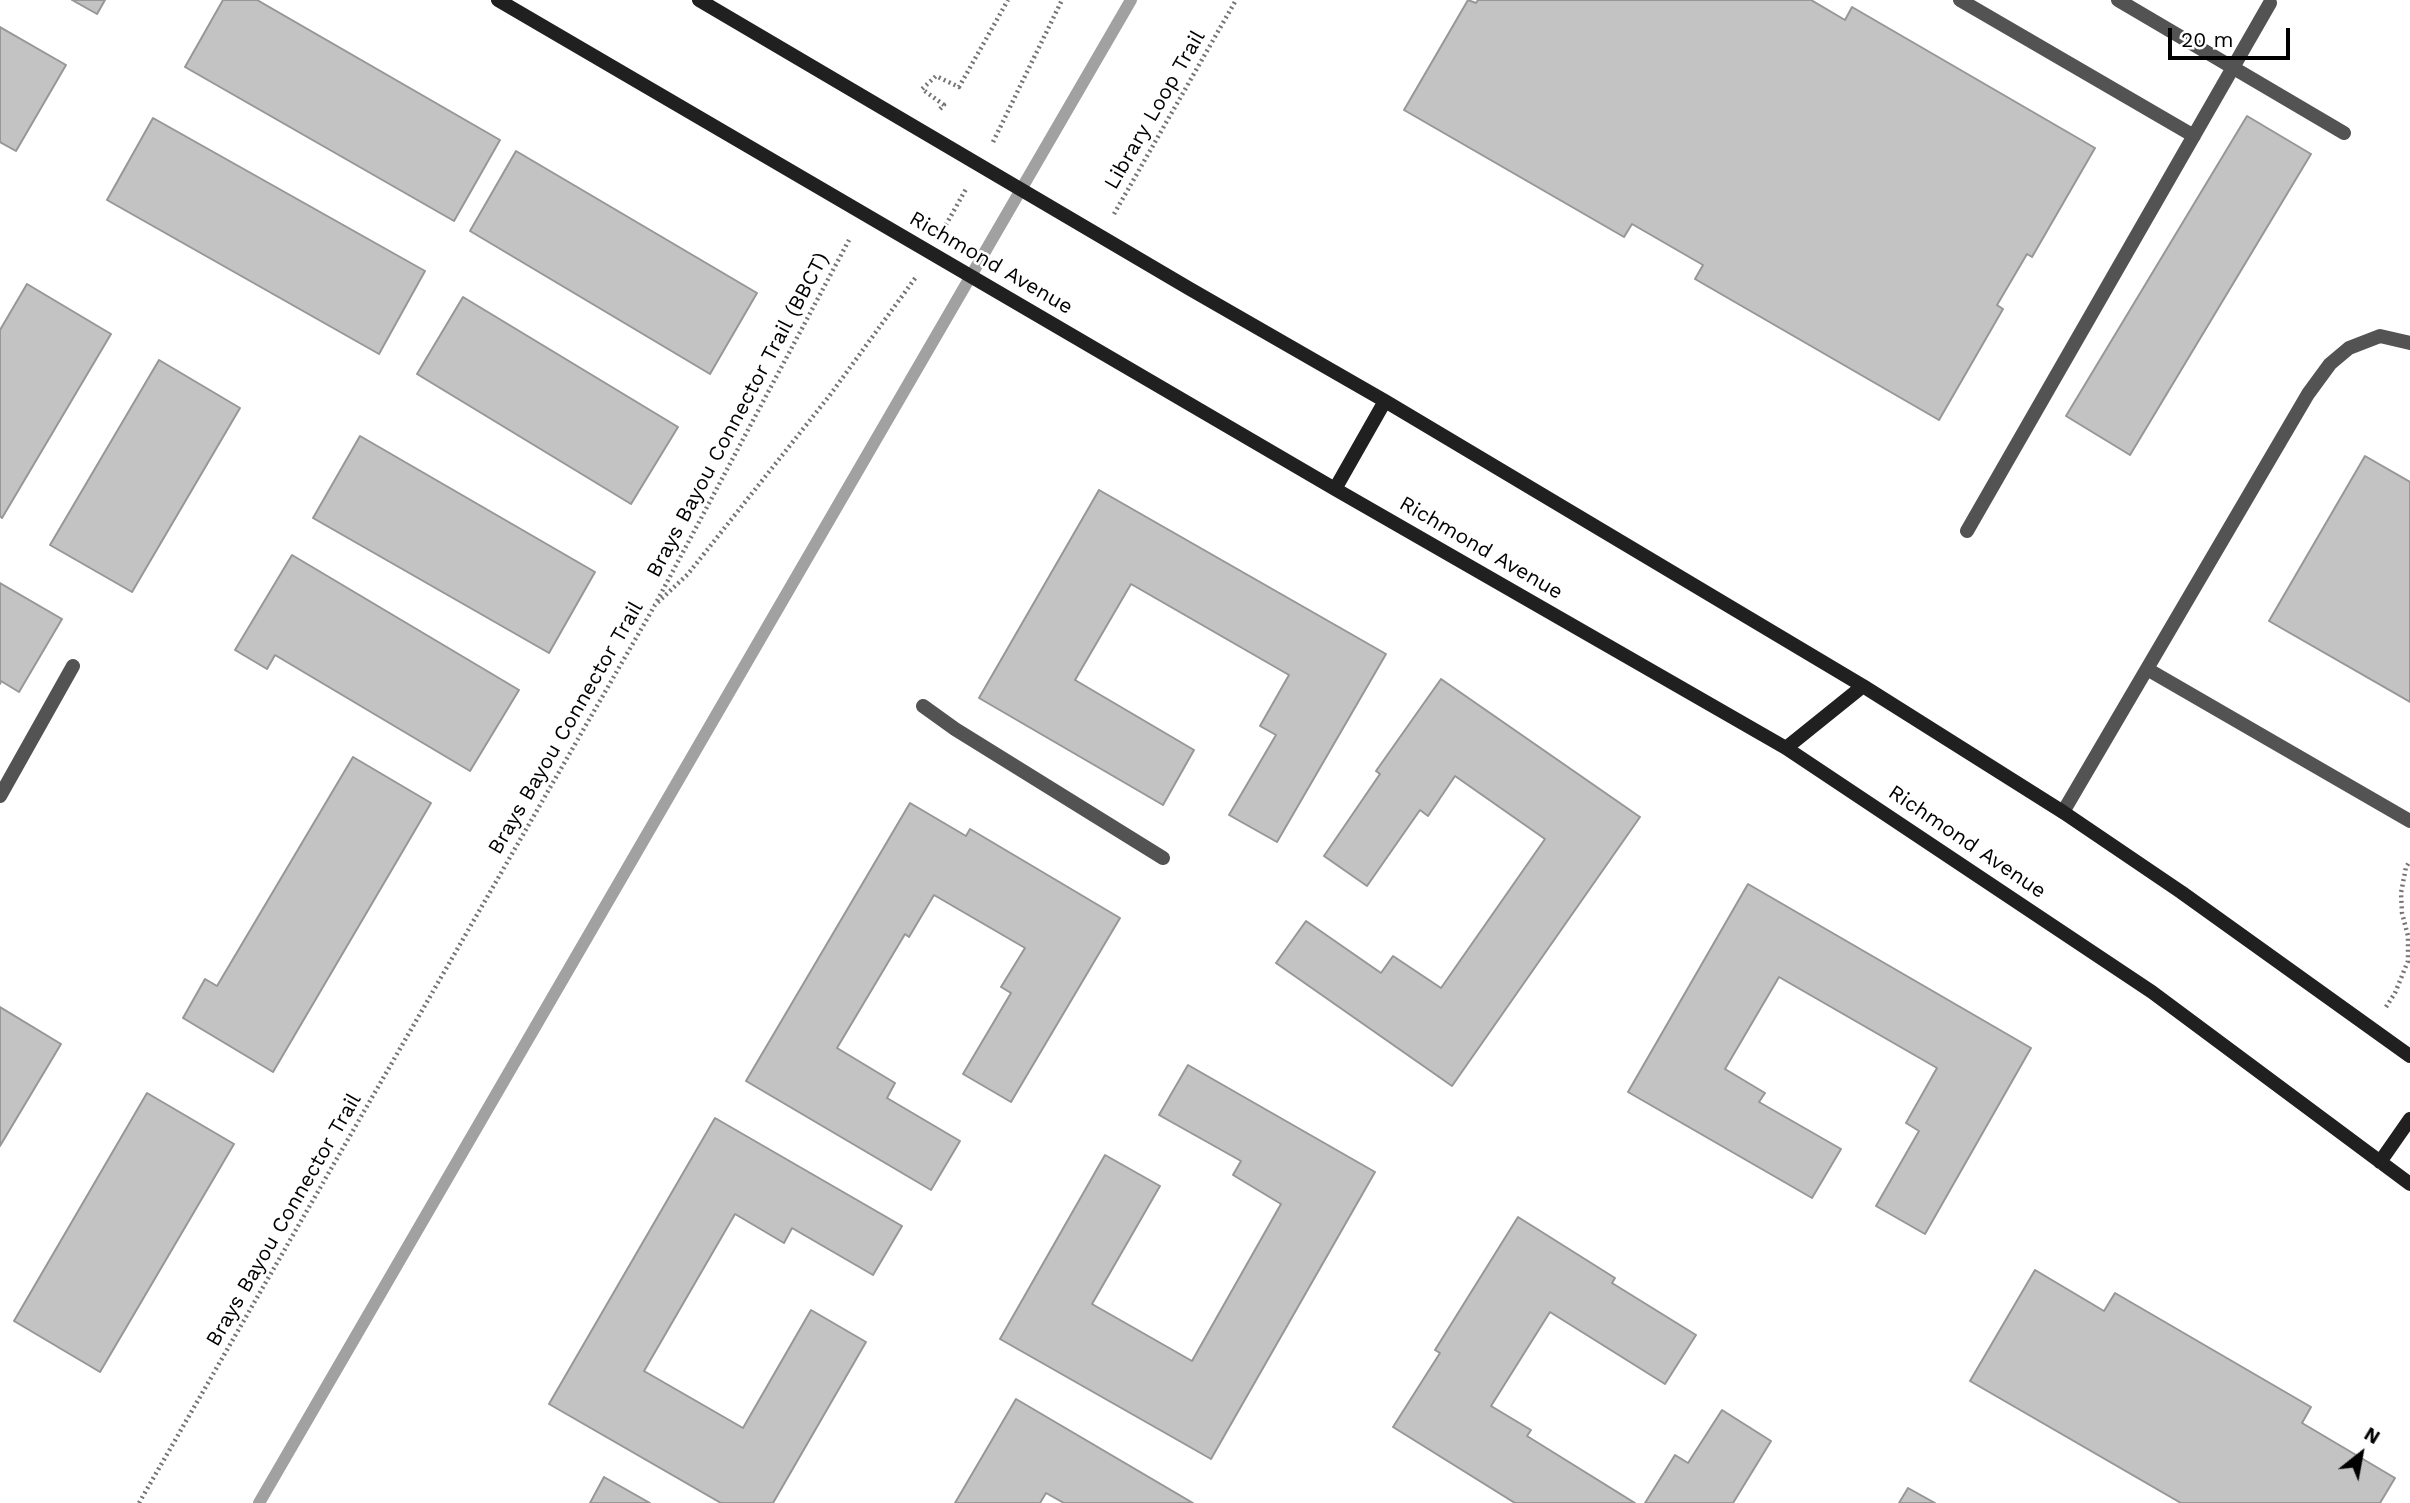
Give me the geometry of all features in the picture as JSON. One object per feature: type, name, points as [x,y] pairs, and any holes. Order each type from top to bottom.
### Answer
[{"type":"main road","name":"Richmond Avenue","points":[[498,0],[1335,489],[1787,748],[2152,992],[2410,1184]]},
{"type":"main road","points":[[699,0],[1385,401],[1863,686],[2063,812],[2181,892],[2410,1056]]},
{"type":"main road","points":[[1335,489],[1385,401]]},
{"type":"main road","points":[[1787,748],[1863,686]]},
{"type":"main road","points":[[2380,1162],[2410,1119]]},
{"type":"lane","points":[[1960,0],[2194,136]]},
{"type":"lane","points":[[2118,0],[2344,133]]},
{"type":"lane","points":[[1967,531],[2270,3]]},
{"type":"lane","points":[[2063,812],[2308,394],[2330,364],[2349,348],[2380,336],[2410,343]]},
{"type":"lane","points":[[0,796],[73,666]]},
{"type":"lane","points":[[2147,669],[2410,821]]},
{"type":"lane","points":[[923,706],[955,729],[1163,858]]},
{"type":"path","points":[[918,128],[944,105],[922,89],[936,76],[959,87],[1009,0]]},
{"type":"path","points":[[991,145],[1062,0]]},
{"type":"path","name":"Library Loop Trail","points":[[1101,236],[1236,0]]},
{"type":"path","points":[[938,238],[971,180]]},
{"type":"path","name":"Brays Bayou Connector Trail (BBCT)","points":[[655,605],[849,240]]},
{"type":"path","name":"Brays Bayou Connector Trail","points":[[139,1503],[655,605],[696,564],[830,394],[918,274]]},
{"type":"path","points":[[2372,1029],[2395,993],[2408,961],[2408,936],[2402,913],[2401,892],[2410,861]]},
{"type":"building","points":[[72,0],[105,0],[97,14]]},
{"type":"building","points":[[223,0],[257,0],[500,140],[454,221],[185,67]]},
{"type":"building","points":[[1468,0],[1476,3],[1478,0],[1811,0],[1845,20],[1852,7],[2095,148],[2032,257],[2027,254],[1997,305],[2003,309],[1939,420],[1695,279],[1703,265],[1632,224],[1624,237],[1404,110]]},
{"type":"building","points":[[0,27],[66,65],[16,151],[0,142]]},
{"type":"building","points":[[2247,116],[2311,154],[2130,455],[2066,416]]},
{"type":"building","points":[[153,118],[425,271],[379,354],[107,200]]},
{"type":"building","points":[[516,151],[757,293],[710,374],[470,231]]},
{"type":"building","points":[[27,284],[111,334],[2,518],[0,330]]},
{"type":"building","points":[[463,297],[678,427],[631,504],[417,374]]},
{"type":"building","points":[[159,360],[240,408],[132,592],[50,545]]},
{"type":"building","points":[[360,436],[595,572],[549,653],[313,518]]},
{"type":"building","points":[[2365,456],[2410,482],[2410,702],[2269,621]]},
{"type":"building","points":[[1099,490],[1386,654],[1277,842],[1229,815],[1276,735],[1260,726],[1289,675],[1131,584],[1075,680],[1194,750],[1163,805],[979,698]]},
{"type":"building","points":[[292,555],[519,690],[470,771],[275,655],[267,669],[235,650]]},
{"type":"building","points":[[0,583],[62,619],[19,692],[1,681],[0,684]]},
{"type":"building","points":[[1441,679],[1640,817],[1452,1086],[1276,963],[1306,921],[1381,973],[1393,956],[1441,988],[1545,839],[1455,776],[1428,816],[1420,810],[1367,886],[1324,856],[1380,774],[1376,771]]},
{"type":"building","points":[[353,757],[431,803],[273,1072],[183,1018],[205,979],[217,986]]},
{"type":"building","points":[[910,803],[966,836],[970,829],[1120,918],[1011,1102],[963,1074],[1011,993],[1001,987],[1025,948],[934,895],[909,937],[905,934],[837,1048],[895,1083],[887,1098],[960,1141],[931,1190],[746,1081]]},
{"type":"building","points":[[1748,884],[2031,1048],[1925,1234],[1876,1206],[1919,1131],[1906,1123],[1937,1068],[1779,977],[1725,1069],[1765,1093],[1759,1102],[1841,1149],[1812,1198],[1628,1092]]},
{"type":"building","points":[[0,1007],[61,1044],[0,1146]]},
{"type":"building","points":[[1188,1065],[1375,1172],[1211,1459],[1000,1339],[1105,1155],[1160,1186],[1092,1304],[1192,1361],[1281,1204],[1233,1175],[1241,1161],[1159,1115]]},
{"type":"building","points":[[147,1093],[234,1144],[100,1372],[14,1321]]},
{"type":"building","points":[[715,1118],[902,1226],[873,1275],[792,1228],[784,1243],[735,1214],[644,1371],[743,1428],[811,1310],[866,1342],[773,1503],[721,1503],[549,1404]]},
{"type":"building","points":[[1518,1217],[1615,1278],[1612,1283],[1696,1335],[1665,1384],[1550,1312],[1491,1406],[1531,1430],[1527,1436],[1635,1503],[1515,1503],[1393,1427],[1440,1353],[1435,1350]]},
{"type":"building","points":[[2035,1270],[2104,1311],[2115,1293],[2311,1407],[2302,1423],[2395,1478],[2380,1503],[2181,1503],[1970,1381]]},
{"type":"building","points":[[1016,1399],[1193,1503],[1064,1503],[1046,1493],[1040,1503],[955,1503]]},
{"type":"building","points":[[1722,1410],[1771,1441],[1733,1503],[1645,1503],[1675,1455],[1688,1463]]},
{"type":"building","points":[[604,1477],[650,1503],[590,1503]]},
{"type":"building","points":[[1908,1488],[1935,1503],[1899,1503]]},
{"type":"waterway","points":[[259,1503],[1131,0]]}]
